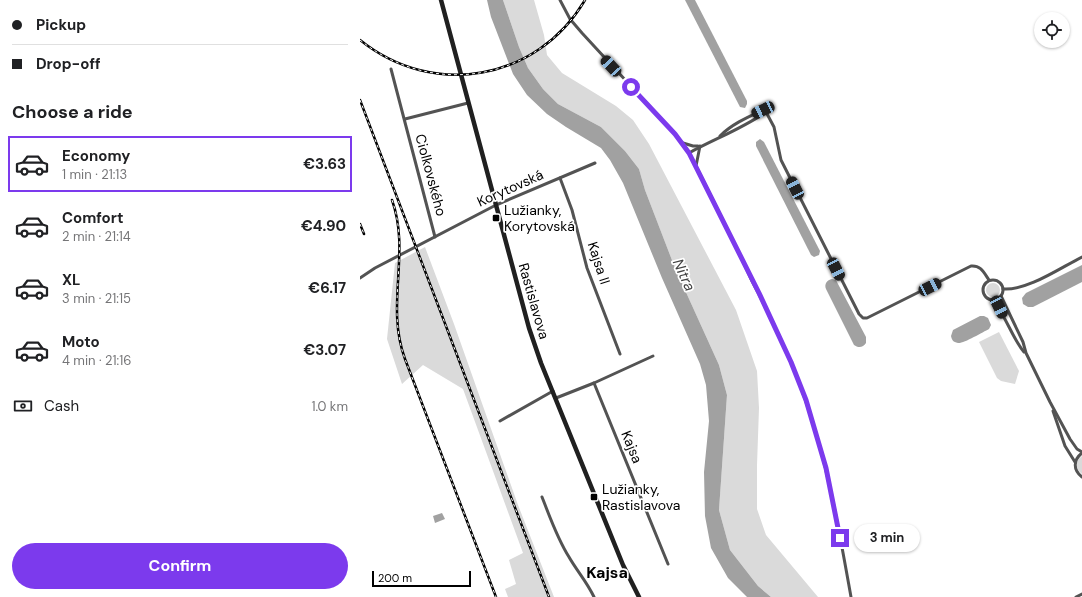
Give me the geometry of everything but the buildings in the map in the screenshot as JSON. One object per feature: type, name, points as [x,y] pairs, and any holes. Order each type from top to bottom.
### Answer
[{"type":"street","name":"Rastislavova","points":[[441,0],[496,205],[541,363],[623,565],[639,597]]},
{"type":"street","points":[[560,0],[570,19],[682,143],[689,153],[768,313],[791,362],[806,400],[830,488],[851,597]]},
{"type":"street","name":"Ciolkovského","points":[[391,69],[436,237]]},
{"type":"street","name":"Ciolkovského","points":[[404,119],[468,103]]},
{"type":"street","points":[[689,153],[720,136],[742,127],[766,112],[774,127],[781,160],[856,308],[863,318],[867,318],[971,266],[981,268],[989,280]]},
{"type":"street","points":[[682,143],[700,146]]},
{"type":"street","points":[[696,166],[700,146]]},
{"type":"street","name":"Korytovská","points":[[360,278],[375,268],[496,205],[595,162]]},
{"type":"street","name":"Kajsa II","points":[[560,178],[572,210],[587,268],[620,354]]},
{"type":"street","points":[[1003,289],[1010,290],[1023,287],[1082,257]]},
{"type":"street","points":[[1026,353],[1018,345],[999,307],[984,295],[983,291],[985,283],[989,280],[996,280],[1002,285],[1003,289],[1001,296],[1023,342],[1026,353],[1050,402],[1070,438],[1077,449],[1082,452],[1075,462],[1075,469],[1082,477]]},
{"type":"street","points":[[992,300],[1001,296]]},
{"type":"street","points":[[556,398],[594,383],[653,356]]},
{"type":"street","name":"Kajsa","points":[[594,383],[668,564]]},
{"type":"street","points":[[500,420],[553,391]]},
{"type":"street","points":[[1050,402],[1065,446],[1075,462]]},
{"type":"street","points":[[542,497],[557,534],[569,557],[594,597]]},
{"type":"street","points":[[1076,597],[1082,594]]},
{"type":"shaded area","points":[[487,0],[503,0],[519,47],[528,68],[543,89],[558,104],[601,127],[625,151],[639,169],[645,190],[675,268],[719,365],[727,395],[719,510],[730,550],[758,586],[771,597],[747,597],[728,578],[711,548],[705,516],[704,472],[709,421],[706,385],[700,364],[662,278],[623,183],[610,160],[601,148],[547,114],[527,95],[513,74],[491,17]]},
{"type":"shaded area","points":[[503,0],[534,0],[544,35],[547,55],[562,73],[616,106],[633,120],[649,144],[736,310],[757,371],[759,408],[757,509],[766,535],[818,597],[771,597],[758,586],[730,550],[719,510],[727,395],[719,365],[675,268],[645,190],[639,169],[625,151],[601,127],[558,104],[543,89],[528,68],[519,47]]},
{"type":"shaded area","points":[[685,0],[695,0],[747,101],[745,108],[740,107]]},
{"type":"shaded area","points":[[760,139],[764,142],[820,251],[819,255],[814,257],[811,255],[756,146],[756,142]]},
{"type":"shaded area","points":[[425,247],[518,505],[554,597],[508,597],[505,589],[516,584],[509,560],[523,553],[463,389],[423,365],[402,384],[387,339],[395,263]]},
{"type":"shaded area","points":[[1082,265],[1082,282],[1033,307],[1028,307],[1023,304],[1022,298],[1026,293]]},
{"type":"shaded area","points":[[832,279],[836,280],[866,337],[866,343],[862,347],[857,347],[854,345],[826,289],[826,282]]},
{"type":"shaded area","points":[[990,283],[996,283],[1000,287],[1000,293],[996,297],[990,297],[986,293],[986,287]]},
{"type":"shaded area","points":[[980,316],[988,318],[991,325],[989,329],[961,343],[953,341],[951,336],[953,330]]},
{"type":"shaded area","points":[[999,332],[1019,371],[1015,384],[1001,381],[997,378],[979,342]]},
{"type":"shaded area","points":[[1082,456],[1082,474],[1078,470],[1077,463]]},
{"type":"shaded area","points":[[442,513],[445,519],[435,523],[433,516]]},
{"type":"railway","points":[[360,40],[389,59],[419,70],[451,75],[482,72],[512,64],[540,49],[565,27],[585,0]]},
{"type":"railway","points":[[360,100],[549,597]]},
{"type":"railway","points":[[392,200],[397,220],[399,240],[397,299],[399,339],[405,359],[496,597]]},
{"type":"railway","points":[[360,224],[364,234]]},
{"type":"place","name":"Lužianky, Korytovská","points":[[496,218]]},
{"type":"place","name":"Lužianky, Rastislavova","points":[[594,497]]},
{"type":"district","name":"Kajsa","points":[[607,572]]},
{"type":"route","points":[[631,87],[675,134],[689,153],[772,320],[806,400],[826,468],[840,538]]},
{"type":"water label","name":"Nitra","points":[[684,275]]}]
